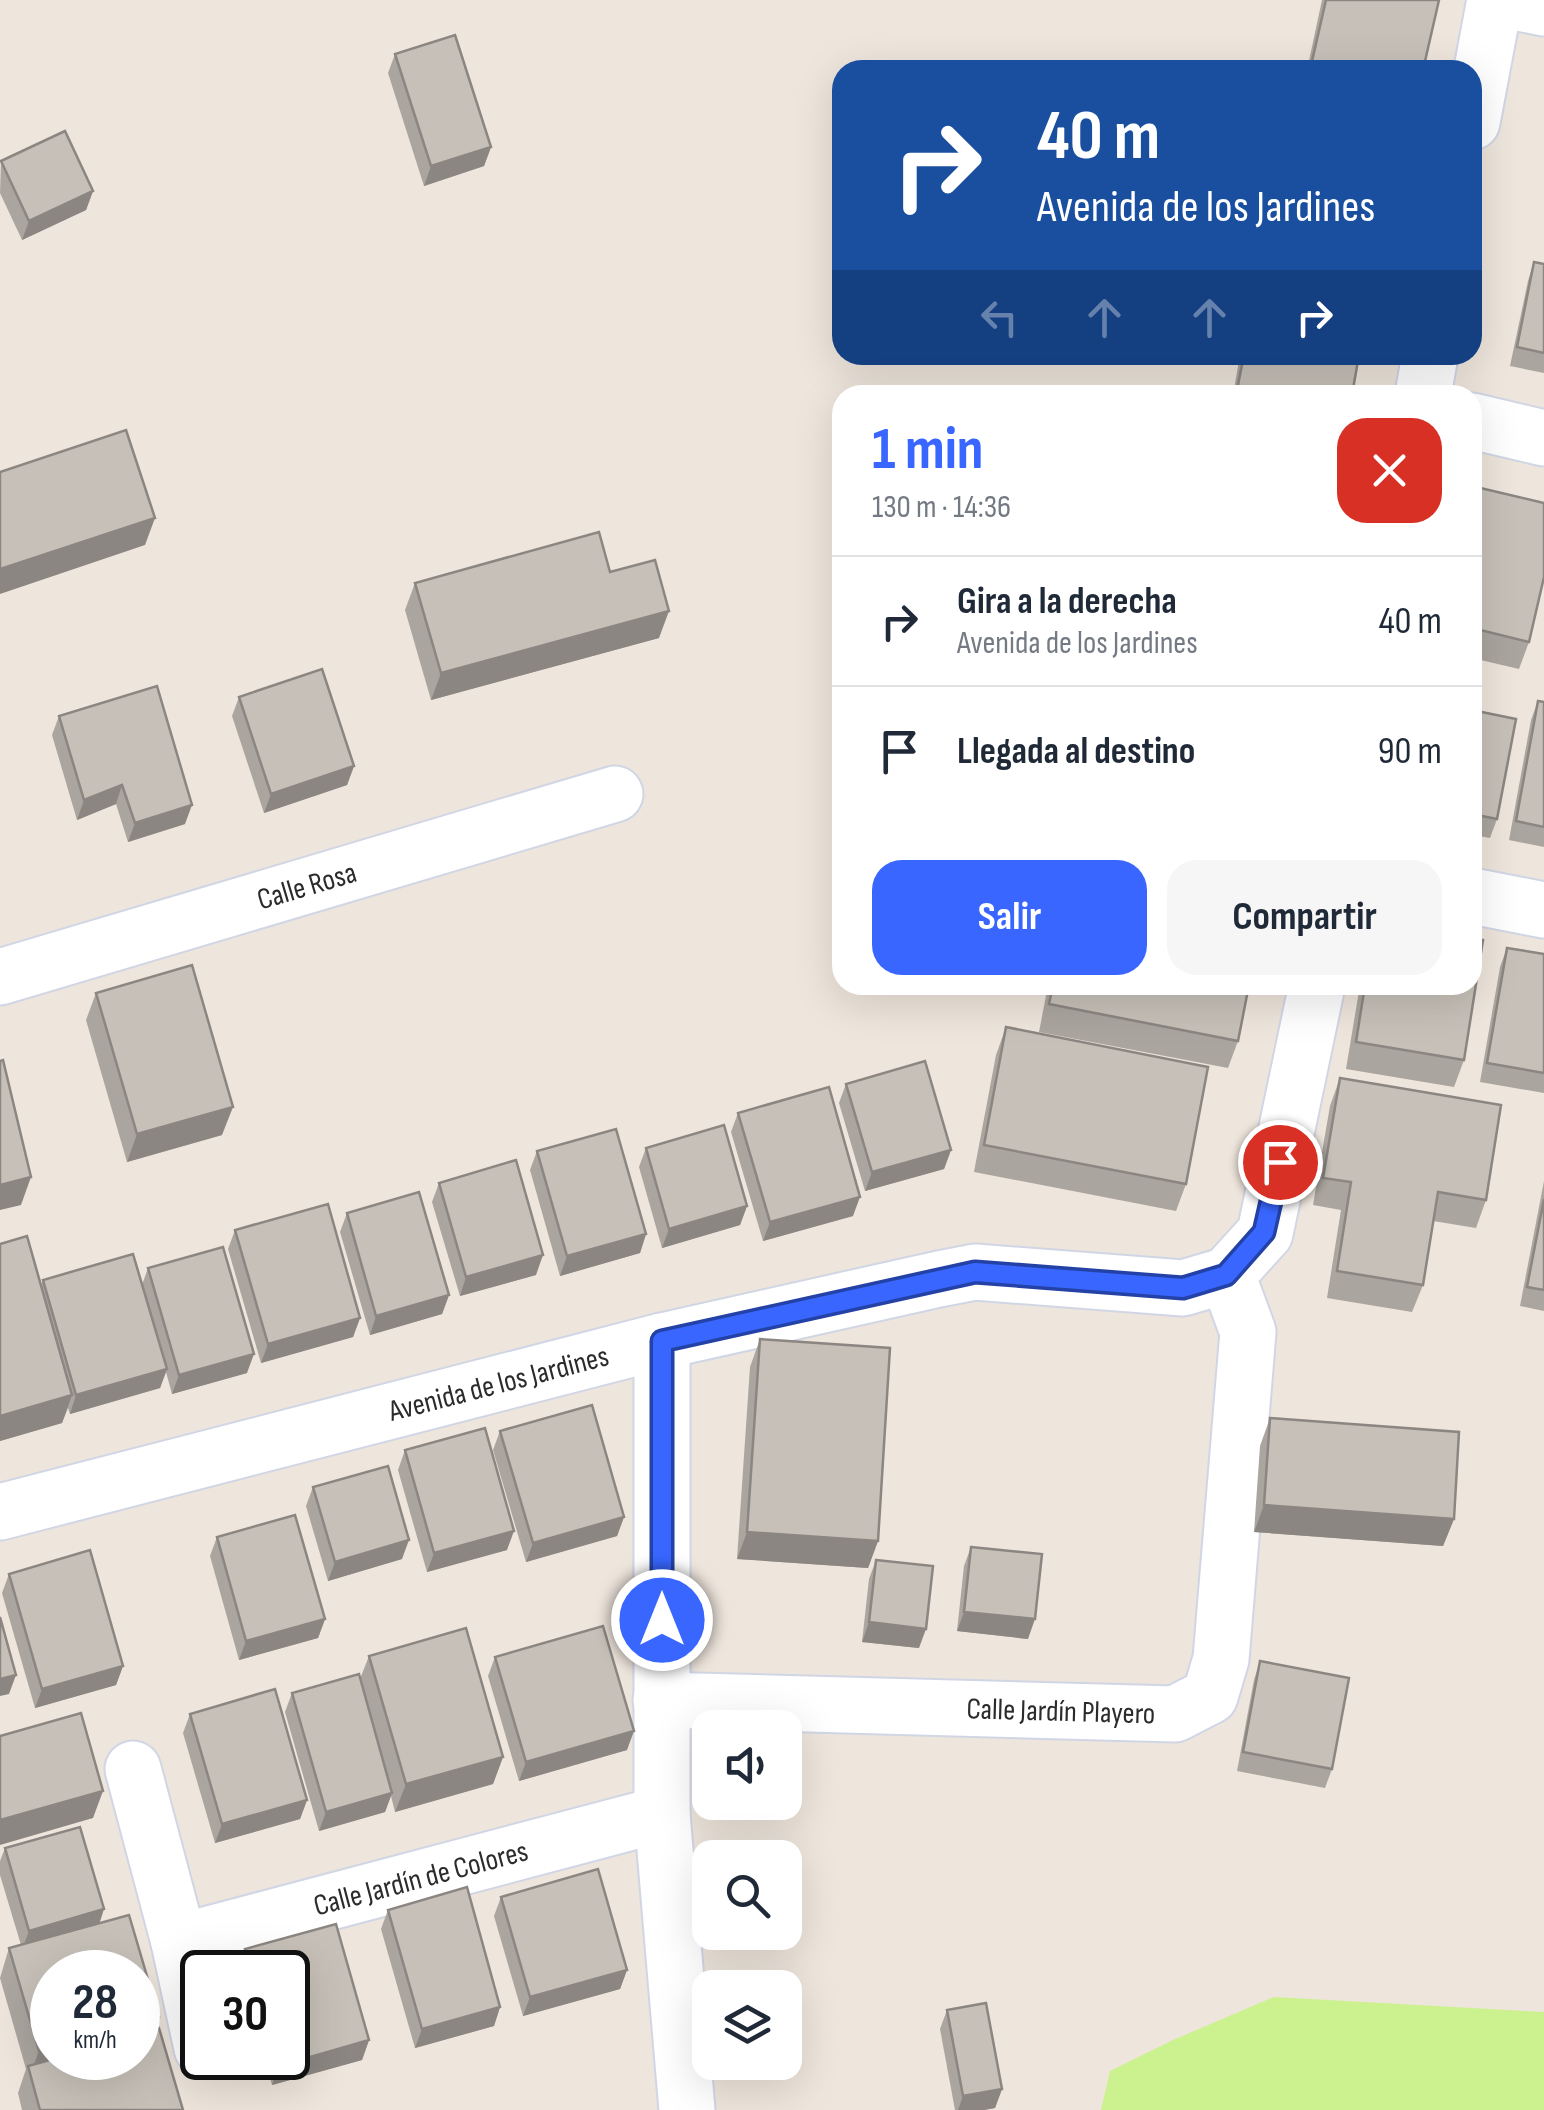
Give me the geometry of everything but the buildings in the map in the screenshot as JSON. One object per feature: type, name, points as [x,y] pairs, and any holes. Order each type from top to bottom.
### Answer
[{"type":"street","points":[[1482,69],[1495,0]]},
{"type":"street","points":[[1503,0],[1544,8]]},
{"type":"street","points":[[1482,424],[1544,438]]},
{"type":"street","name":"Calle Rosa","points":[[0,977],[615,794]]},
{"type":"street","points":[[1482,898],[1544,910]]},
{"type":"street","points":[[1226,1275],[1264,1232],[1315,995]]},
{"type":"street","name":"Avenida de los Jardines","points":[[0,1512],[662,1341],[975,1272],[1183,1288],[1226,1275]]},
{"type":"street","name":"Calle Jardín Playero","points":[[662,1700],[1175,1714],[1210,1696],[1221,1659],[1248,1332],[1226,1275]]},
{"type":"street","points":[[662,1341],[662,1814],[687,2110]]},
{"type":"street","points":[[133,1768],[181,1950]]},
{"type":"street","name":"Calle Jardín de Colores","points":[[179,1942],[662,1814]]},
{"type":"green space","points":[[1274,1997],[1544,2012],[1544,2110],[1101,2110],[1110,2071]]},
{"type":"route","points":[[662,1620],[662,1341],[975,1272],[1183,1288],[1226,1275],[1264,1232],[1280,1162]]}]
